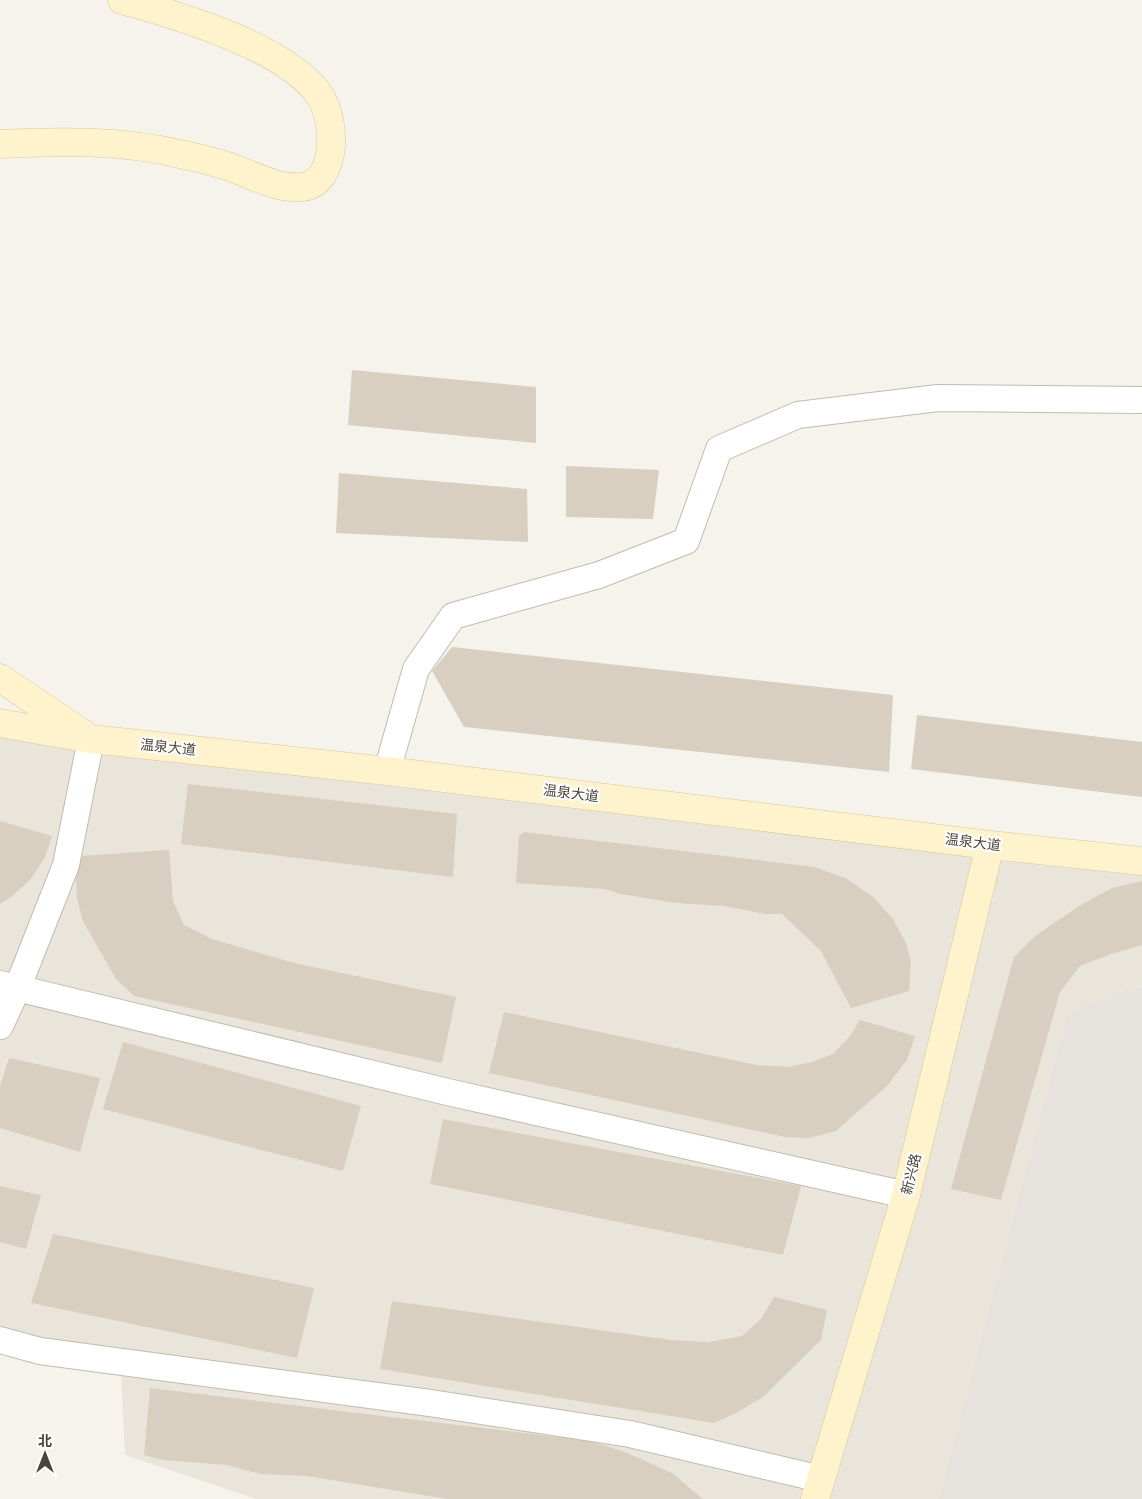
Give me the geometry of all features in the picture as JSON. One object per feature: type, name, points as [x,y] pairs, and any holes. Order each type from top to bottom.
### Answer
[{"type":"street","points":[[0,144],[99,143],[147,148],[224,165],[277,185],[304,187],[320,178],[328,162],[331,149],[329,123],[320,97],[302,77],[282,62],[245,43],[200,24],[122,0]]},
{"type":"street","points":[[387,771],[416,668],[453,616],[599,575],[686,541],[719,449],[798,415],[938,398],[1142,400]]},
{"type":"street","points":[[0,678],[92,739],[66,865],[8,987],[0,1026]]},
{"type":"street","name":"温泉大道","points":[[0,723],[92,739],[387,771],[990,845],[1142,860]]},
{"type":"street","name":"新兴路","points":[[818,1489],[906,1195],[990,845]]},
{"type":"street","points":[[8,987],[452,1093],[906,1195]]},
{"type":"street","points":[[0,1340],[40,1350],[430,1403],[630,1434],[818,1489]]},
{"type":"shaded area","points":[[0,730],[1142,870],[1142,988],[1132,987],[1067,1012],[938,1499],[256,1499],[125,1455],[120,1356],[0,1327]]},
{"type":"shaded area","points":[[1132,987],[1142,988],[1142,1499],[938,1499],[1067,1012]]},
{"type":"building","points":[[352,370],[536,387],[536,443],[348,425]]},
{"type":"building","points":[[566,466],[659,470],[653,519],[566,517]]},
{"type":"building","points":[[339,473],[527,489],[528,542],[336,533]]},
{"type":"building","points":[[452,647],[893,695],[889,772],[464,727],[432,671]]},
{"type":"building","points":[[917,715],[1142,742],[1142,797],[911,769]]},
{"type":"building","points":[[188,784],[457,814],[453,877],[181,844]]},
{"type":"building","points":[[0,821],[52,836],[45,857],[31,879],[0,904]]},
{"type":"building","points":[[524,832],[815,867],[847,879],[873,897],[893,919],[906,943],[911,962],[909,991],[851,1008],[821,951],[782,914],[765,914],[724,906],[676,903],[621,894],[605,889],[516,883],[519,836]]},
{"type":"building","points":[[169,850],[173,901],[184,925],[212,939],[294,963],[456,997],[442,1063],[134,996],[116,979],[83,921],[77,898],[76,878],[79,856]]},
{"type":"building","points":[[1142,881],[1142,945],[1080,966],[1060,992],[1001,1200],[951,1189],[1014,957],[1035,936],[1079,906],[1112,888]]},
{"type":"building","points":[[504,1012],[757,1065],[788,1067],[812,1062],[833,1054],[850,1036],[860,1020],[915,1036],[907,1060],[888,1085],[836,1131],[809,1138],[785,1137],[489,1073]]},
{"type":"building","points":[[123,1042],[361,1106],[343,1171],[103,1109]]},
{"type":"building","points":[[9,1058],[100,1078],[80,1152],[0,1128],[0,1086]]},
{"type":"building","points":[[443,1119],[801,1186],[783,1255],[430,1184]]},
{"type":"building","points":[[0,1186],[41,1195],[26,1249],[0,1242]]},
{"type":"building","points":[[53,1234],[314,1288],[297,1358],[31,1303]]},
{"type":"building","points":[[774,1297],[827,1310],[821,1340],[763,1397],[738,1412],[714,1423],[380,1369],[392,1301],[671,1340],[709,1342],[742,1336],[761,1319]]},
{"type":"building","points":[[150,1388],[590,1441],[625,1452],[672,1473],[703,1499],[447,1499],[307,1476],[260,1474],[227,1465],[163,1460],[144,1455]]}]
